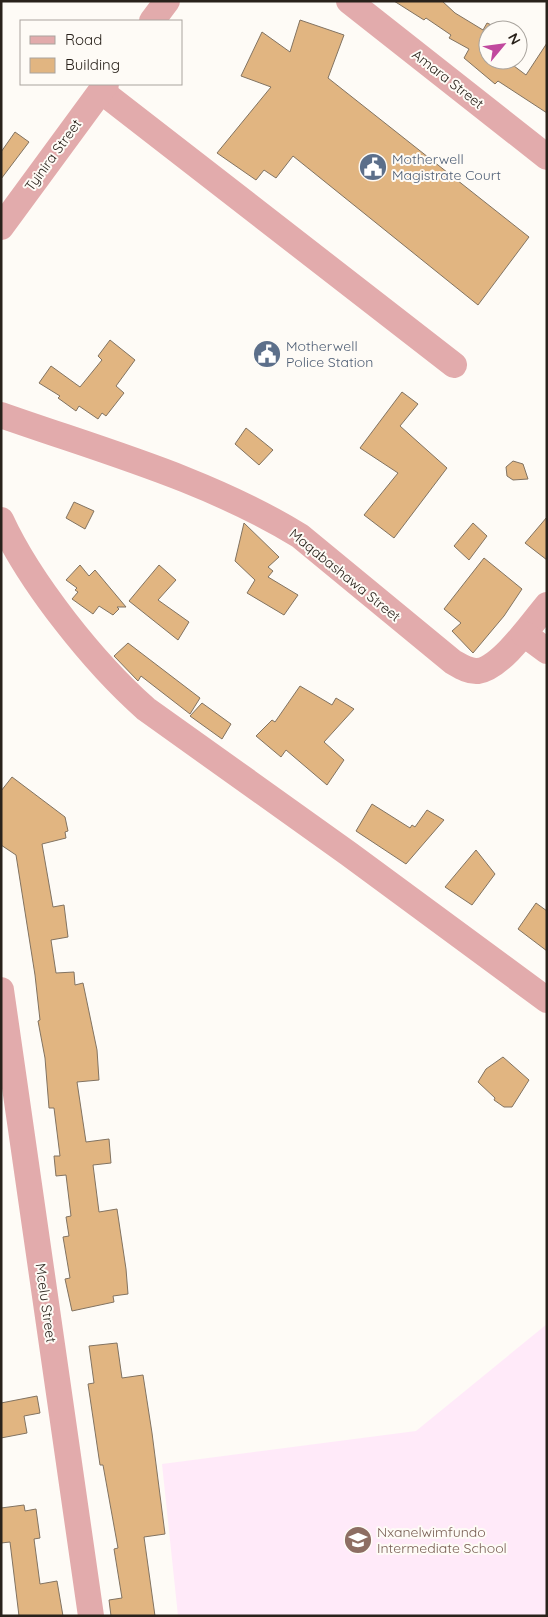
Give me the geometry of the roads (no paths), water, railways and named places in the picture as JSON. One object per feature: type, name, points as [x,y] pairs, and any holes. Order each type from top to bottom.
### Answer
[{"type":"street","points":[[153,20],[167,1]]},
{"type":"street","name":"Amara Street","points":[[349,1],[547,157]]},
{"type":"street","points":[[103,87],[454,364]]},
{"type":"street","name":"Tyinira Street","points":[[1,227],[103,87]]},
{"type":"street","name":"Maqabashawa Street","points":[[1,415],[166,470],[213,490],[280,523],[300,536],[453,662],[466,668],[476,671],[490,668],[524,634],[547,605]]},
{"type":"street","points":[[1,520],[16,550],[42,589],[113,678],[146,709],[349,854],[547,1000]]},
{"type":"street","points":[[524,634],[547,651]]},
{"type":"street","name":"Mcelu Street","points":[[1,990],[91,1616]]},
{"type":"place","name":"Motherwell Magistrate Court","points":[[373,167]]},
{"type":"place","name":"Motherwell Police Station","points":[[267,354]]},
{"type":"place","name":"Nxanelwimfundo Intermediate School","points":[[358,1540]]}]
